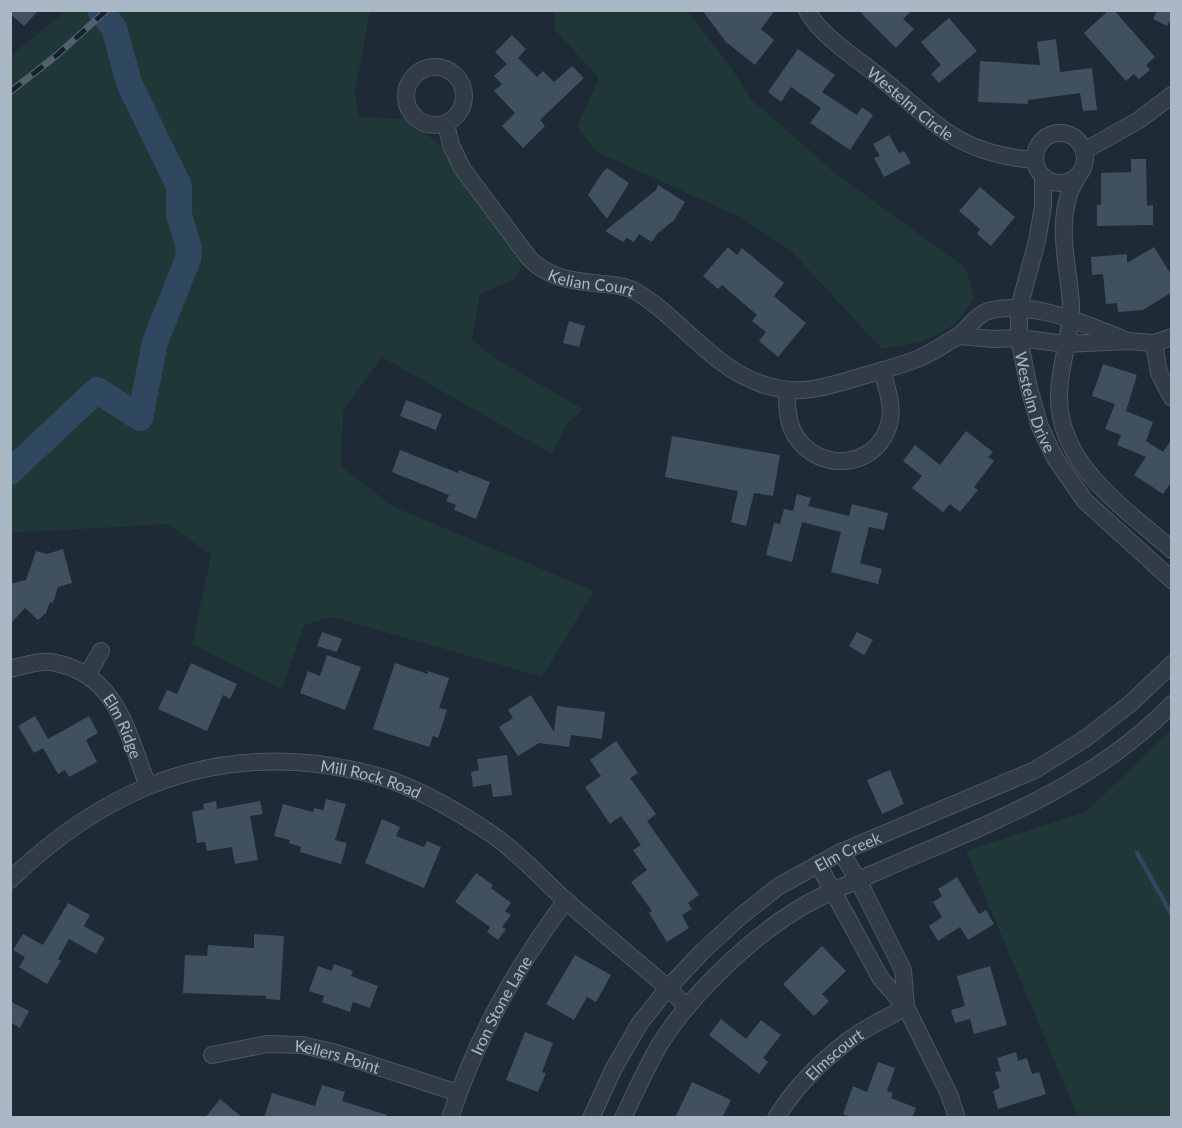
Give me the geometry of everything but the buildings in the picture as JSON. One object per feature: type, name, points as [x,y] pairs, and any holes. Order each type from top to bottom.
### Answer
[{"type":"street","name":"Westelm Circle","points":[[807,10],[821,30],[949,135],[984,151],[1034,160]]},
{"type":"street","points":[[1084,151],[1139,120],[1171,94]]},
{"type":"street","name":"Kelian Court","points":[[446,124],[451,145],[462,168],[536,266],[561,278],[633,289],[735,371],[759,383],[787,390],[816,389],[918,359],[959,336],[971,322],[990,310],[1019,308],[1071,318],[1128,341]]},
{"type":"street","points":[[1058,132],[1068,133],[1077,138],[1084,151],[1084,166],[1079,175],[1071,181],[1061,184],[1051,182],[1036,169],[1035,150],[1040,141],[1048,135],[1058,132]]},
{"type":"street","name":"Westelm Drive","points":[[1079,175],[1069,194],[1065,209],[1065,249],[1071,318],[1059,396],[1062,418],[1071,448],[1098,484],[1172,550]]},
{"type":"street","name":"Westelm Drive","points":[[1043,177],[1043,206],[1037,241],[1019,308],[1019,338],[1040,427],[1068,480],[1085,501],[1172,580]]},
{"type":"street","points":[[959,336],[993,339],[1019,338],[1066,344],[1128,341],[1154,343],[1172,338]]},
{"type":"street","points":[[1154,343],[1159,373],[1172,398]]},
{"type":"street","points":[[787,390],[788,417],[793,433],[804,448],[817,456],[835,462],[852,461],[869,453],[882,438],[890,421],[891,406],[882,370]]},
{"type":"street","points":[[87,675],[101,651]]},
{"type":"street","name":"Elm Ridge","points":[[10,669],[43,662],[58,663],[87,675],[100,684],[114,702],[148,786]]},
{"type":"street","name":"Elm Creek","points":[[591,1118],[614,1068],[640,1023],[668,988],[741,916],[779,886],[841,852],[1035,770],[1086,738],[1131,703],[1172,664]]},
{"type":"street","name":"Elm Creek","points":[[623,1118],[661,1044],[687,1007],[749,945],[795,911],[832,891],[1030,805],[1064,787],[1120,750],[1172,704]]},
{"type":"street","name":"Mill Rock Road","points":[[10,880],[44,848],[80,821],[112,802],[183,774],[218,766],[292,761],[366,772],[427,795],[495,836],[687,1007]]},
{"type":"street","points":[[841,852],[858,880],[903,970],[906,1007]]},
{"type":"street","points":[[818,864],[882,979],[906,1007],[949,1094],[957,1118]]},
{"type":"street","name":"Iron Stone Lane","points":[[450,1118],[468,1065],[499,1002],[531,946],[566,900]]},
{"type":"street","points":[[864,948],[886,937]]},
{"type":"street","name":"Elmscourt","points":[[776,1118],[795,1090],[818,1066],[850,1039],[906,1007]]},
{"type":"street","name":"Kellers Point","points":[[212,1054],[267,1044],[302,1045],[336,1053],[458,1093]]},
{"type":"green space","points":[[66,11],[370,11],[355,93],[359,117],[409,119],[443,148],[459,178],[523,261],[516,278],[480,295],[472,340],[497,359],[583,409],[566,425],[552,454],[382,357],[343,411],[341,466],[392,506],[594,591],[542,677],[332,617],[304,625],[282,689],[192,644],[211,555],[167,524],[11,533],[11,55]]},
{"type":"green space","points":[[554,11],[687,11],[730,66],[750,98],[835,173],[966,268],[974,299],[954,325],[923,342],[882,349],[791,251],[740,217],[597,152],[577,127],[599,78],[554,29]]},
{"type":"green space","points":[[1171,730],[1171,1117],[1078,1117],[966,851],[1087,811]]},
{"type":"waterway","points":[[10,472],[97,390],[140,418],[155,342],[188,259],[189,248],[179,215],[179,186],[129,83],[114,28],[100,10]]},
{"type":"waterway","points":[[1137,853],[1172,915]]},
{"type":"railway","points":[[10,92],[57,55],[107,10]]}]
